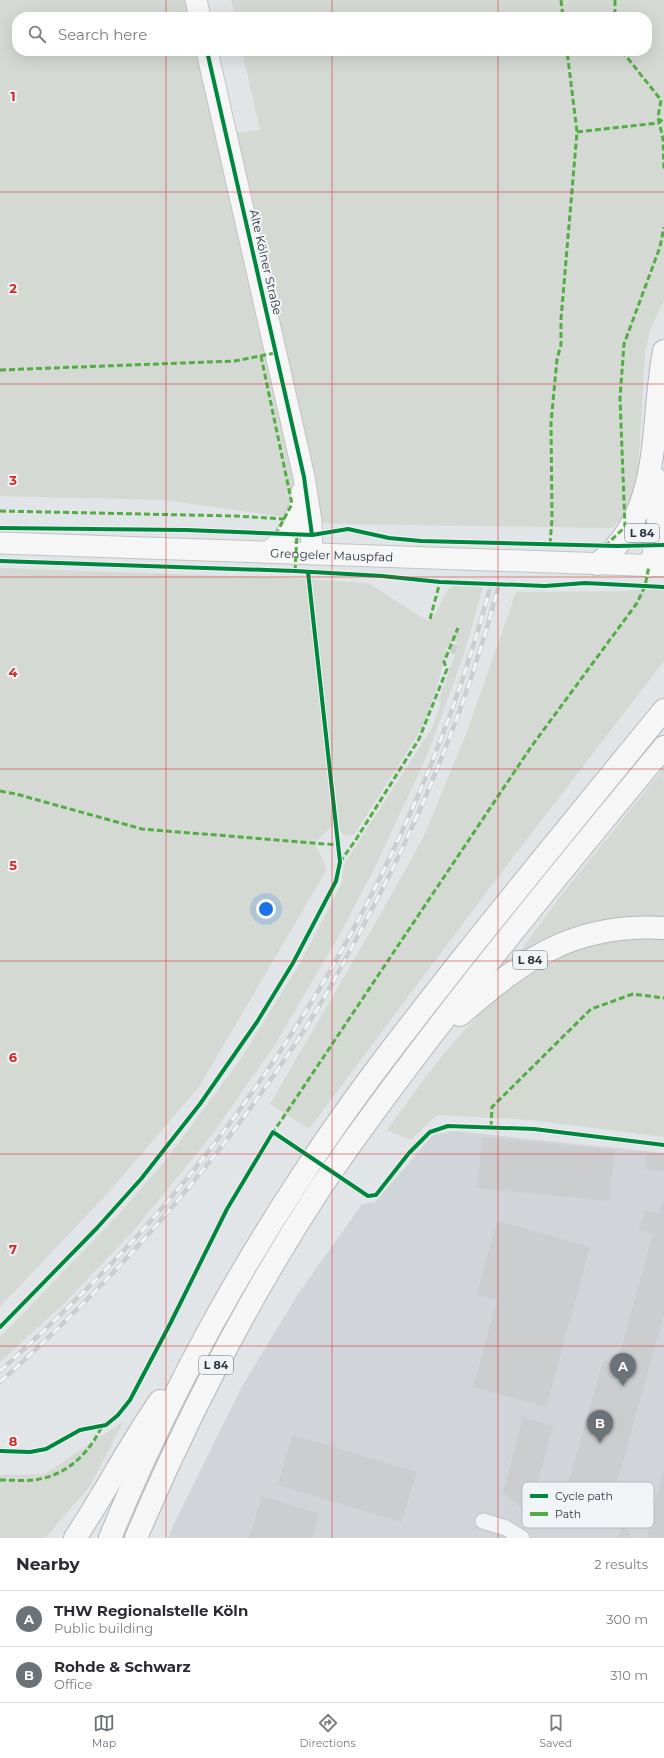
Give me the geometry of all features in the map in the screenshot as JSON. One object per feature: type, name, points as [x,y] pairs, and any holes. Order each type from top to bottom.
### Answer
[{"type":"highway","name":"L 84","points":[[656,566],[644,552],[642,538],[655,504],[653,467],[664,351]]},
{"type":"highway","name":"L 84","points":[[597,564],[610,553],[636,519],[655,504]]},
{"type":"highway","name":"L 84","points":[[110,1538],[158,1430],[202,1343],[230,1292],[302,1174],[360,1091],[417,1016],[664,710]]},
{"type":"highway","name":"L 84","points":[[136,1538],[149,1506],[192,1413],[253,1298],[319,1190],[421,1048],[593,833],[664,747]]},
{"type":"highway","name":"L 84","points":[[421,1048],[504,978],[546,951],[569,940],[591,933],[640,927],[664,928]]},
{"type":"highway","points":[[75,1538],[105,1491],[144,1424],[202,1343]]},
{"type":"highway","points":[[146,1538],[149,1506]]},
{"type":"main road","points":[[196,0],[199,12]]},
{"type":"main road","name":"Alte Kölner Straße","points":[[208,56],[304,477],[311,521],[312,554]]},
{"type":"main road","name":"Alte Kölner Straße","points":[[268,552],[281,542],[295,522],[300,509],[304,477]]},
{"type":"main road","name":"Grengeler Mauspfad","points":[[0,543],[656,566]]},
{"type":"street","points":[[483,1521],[506,1528],[522,1538]]},
{"type":"shaded area","points":[[0,0],[203,0],[206,12],[12,12],[12,56],[216,56],[233,133],[260,130],[243,56],[652,56],[652,12],[234,12],[231,0],[664,0],[664,301],[650,330],[645,353],[638,471],[632,507],[612,528],[334,524],[164,500],[0,496]]},
{"type":"shaded area","points":[[0,568],[292,578],[368,583],[428,621],[436,613],[450,588],[461,585],[483,587],[464,654],[427,756],[374,869],[340,934],[276,1043],[212,1135],[134,1230],[65,1303],[0,1362],[0,1337],[118,1215],[165,1161],[240,1060],[299,965],[342,883],[344,864],[432,728],[441,703],[438,702],[459,643],[453,641],[447,648],[436,691],[422,728],[354,835],[348,836],[331,827],[315,843],[327,869],[199,1087],[107,1194],[0,1307]]},
{"type":"shaded area","points":[[652,589],[664,590],[664,661],[485,894],[309,1129],[270,1104],[424,836],[468,729],[516,592],[624,591]]},
{"type":"shaded area","points":[[664,768],[664,923],[511,964],[559,898]]},
{"type":"shaded area","points":[[635,937],[664,939],[664,1137],[531,1120],[437,1115],[411,1140],[387,1130],[444,1054],[487,1007],[511,986],[537,969],[579,948],[587,945]]},
{"type":"shaded area","points":[[454,1131],[664,1153],[664,1538],[169,1538],[170,1532],[241,1388],[298,1294],[362,1204],[375,1202],[433,1135]]},
{"type":"shaded area","points":[[124,1421],[90,1486],[45,1538],[0,1538],[0,1475],[45,1474]]},
{"type":"building","points":[[453,644],[458,645],[455,654],[450,653]]},
{"type":"building","points":[[482,1137],[615,1150],[609,1201],[477,1188]]},
{"type":"building","points":[[647,1153],[664,1155],[664,1171],[645,1169]]},
{"type":"building","points":[[664,1197],[664,1314],[617,1482],[569,1482],[603,1361],[617,1364],[653,1234],[639,1230],[644,1210],[659,1214]]},
{"type":"building","points":[[497,1221],[590,1247],[546,1407],[473,1387],[497,1300],[477,1295]]},
{"type":"building","points":[[523,1417],[553,1426],[538,1482],[522,1482],[522,1508],[503,1493]]},
{"type":"building","points":[[292,1435],[417,1472],[401,1522],[278,1485]]},
{"type":"building","points":[[664,1470],[664,1538],[647,1538],[649,1530],[647,1528],[654,1528],[654,1505]]},
{"type":"building","points":[[262,1496],[319,1514],[312,1538],[249,1538]]},
{"type":"building","points":[[622,1528],[631,1530],[629,1538],[619,1537]]},
{"type":"railway","points":[[0,1371],[87,1288],[129,1245],[169,1200],[223,1133],[273,1062],[320,988],[363,911],[402,833],[436,752],[465,671],[490,588]]},
{"type":"railway","points":[[0,1382],[72,1315],[171,1208],[233,1132],[295,1045],[342,966],[390,874],[422,804],[464,698],[488,625],[498,588]]},
{"type":"marked path","points":[[561,0],[562,12]]},
{"type":"marked path","points":[[615,0],[615,12]]},
{"type":"marked path","points":[[550,544],[552,519],[551,423],[557,359],[561,345],[561,319],[577,132],[568,56]]},
{"type":"marked path","points":[[626,56],[661,100],[658,117],[663,139],[664,170]]},
{"type":"marked path","points":[[577,132],[658,123],[664,118]]},
{"type":"marked path","points":[[605,546],[625,527],[620,398],[624,344],[660,247],[664,227]]},
{"type":"marked path","points":[[0,370],[235,361],[275,353]]},
{"type":"marked path","points":[[261,356],[292,504],[276,534]]},
{"type":"marked path","points":[[0,511],[235,516],[285,519]]},
{"type":"marked path","points":[[295,571],[297,534]]},
{"type":"marked path","points":[[272,1134],[531,747],[637,603],[645,586],[649,566]]},
{"type":"marked path","points":[[430,619],[440,582]]},
{"type":"marked path","points":[[340,862],[355,841],[419,739],[447,669],[444,662],[458,628]]},
{"type":"marked path","points":[[0,791],[16,794],[142,829],[338,845]]},
{"type":"marked path","points":[[491,1127],[492,1107],[591,1009],[633,994],[664,998]]},
{"type":"marked path","points":[[0,1480],[34,1480],[46,1478],[66,1469],[90,1446],[102,1426]]},
{"type":"cycle path","points":[[208,56],[304,477],[312,535]]},
{"type":"cycle path","points":[[0,528],[186,530],[312,535],[348,529],[389,538],[421,541],[617,546],[664,545]]},
{"type":"cycle path","points":[[0,561],[295,571],[382,576],[440,582],[545,586],[585,583],[664,587]]},
{"type":"cycle path","points":[[0,1327],[97,1228],[141,1179],[200,1104],[257,1022],[293,963],[336,881],[340,862],[308,572]]},
{"type":"cycle path","points":[[0,1451],[30,1452],[46,1449],[80,1430],[106,1425],[118,1415],[130,1400],[170,1324],[227,1209],[273,1132],[368,1196],[376,1195],[409,1153],[430,1132],[448,1126],[534,1129],[664,1145]]},
{"type":"place","name":"THW Regionalstelle Köln","points":[[623,1386]]},
{"type":"place","name":"Rohde & Schwarz","points":[[600,1443]]}]
